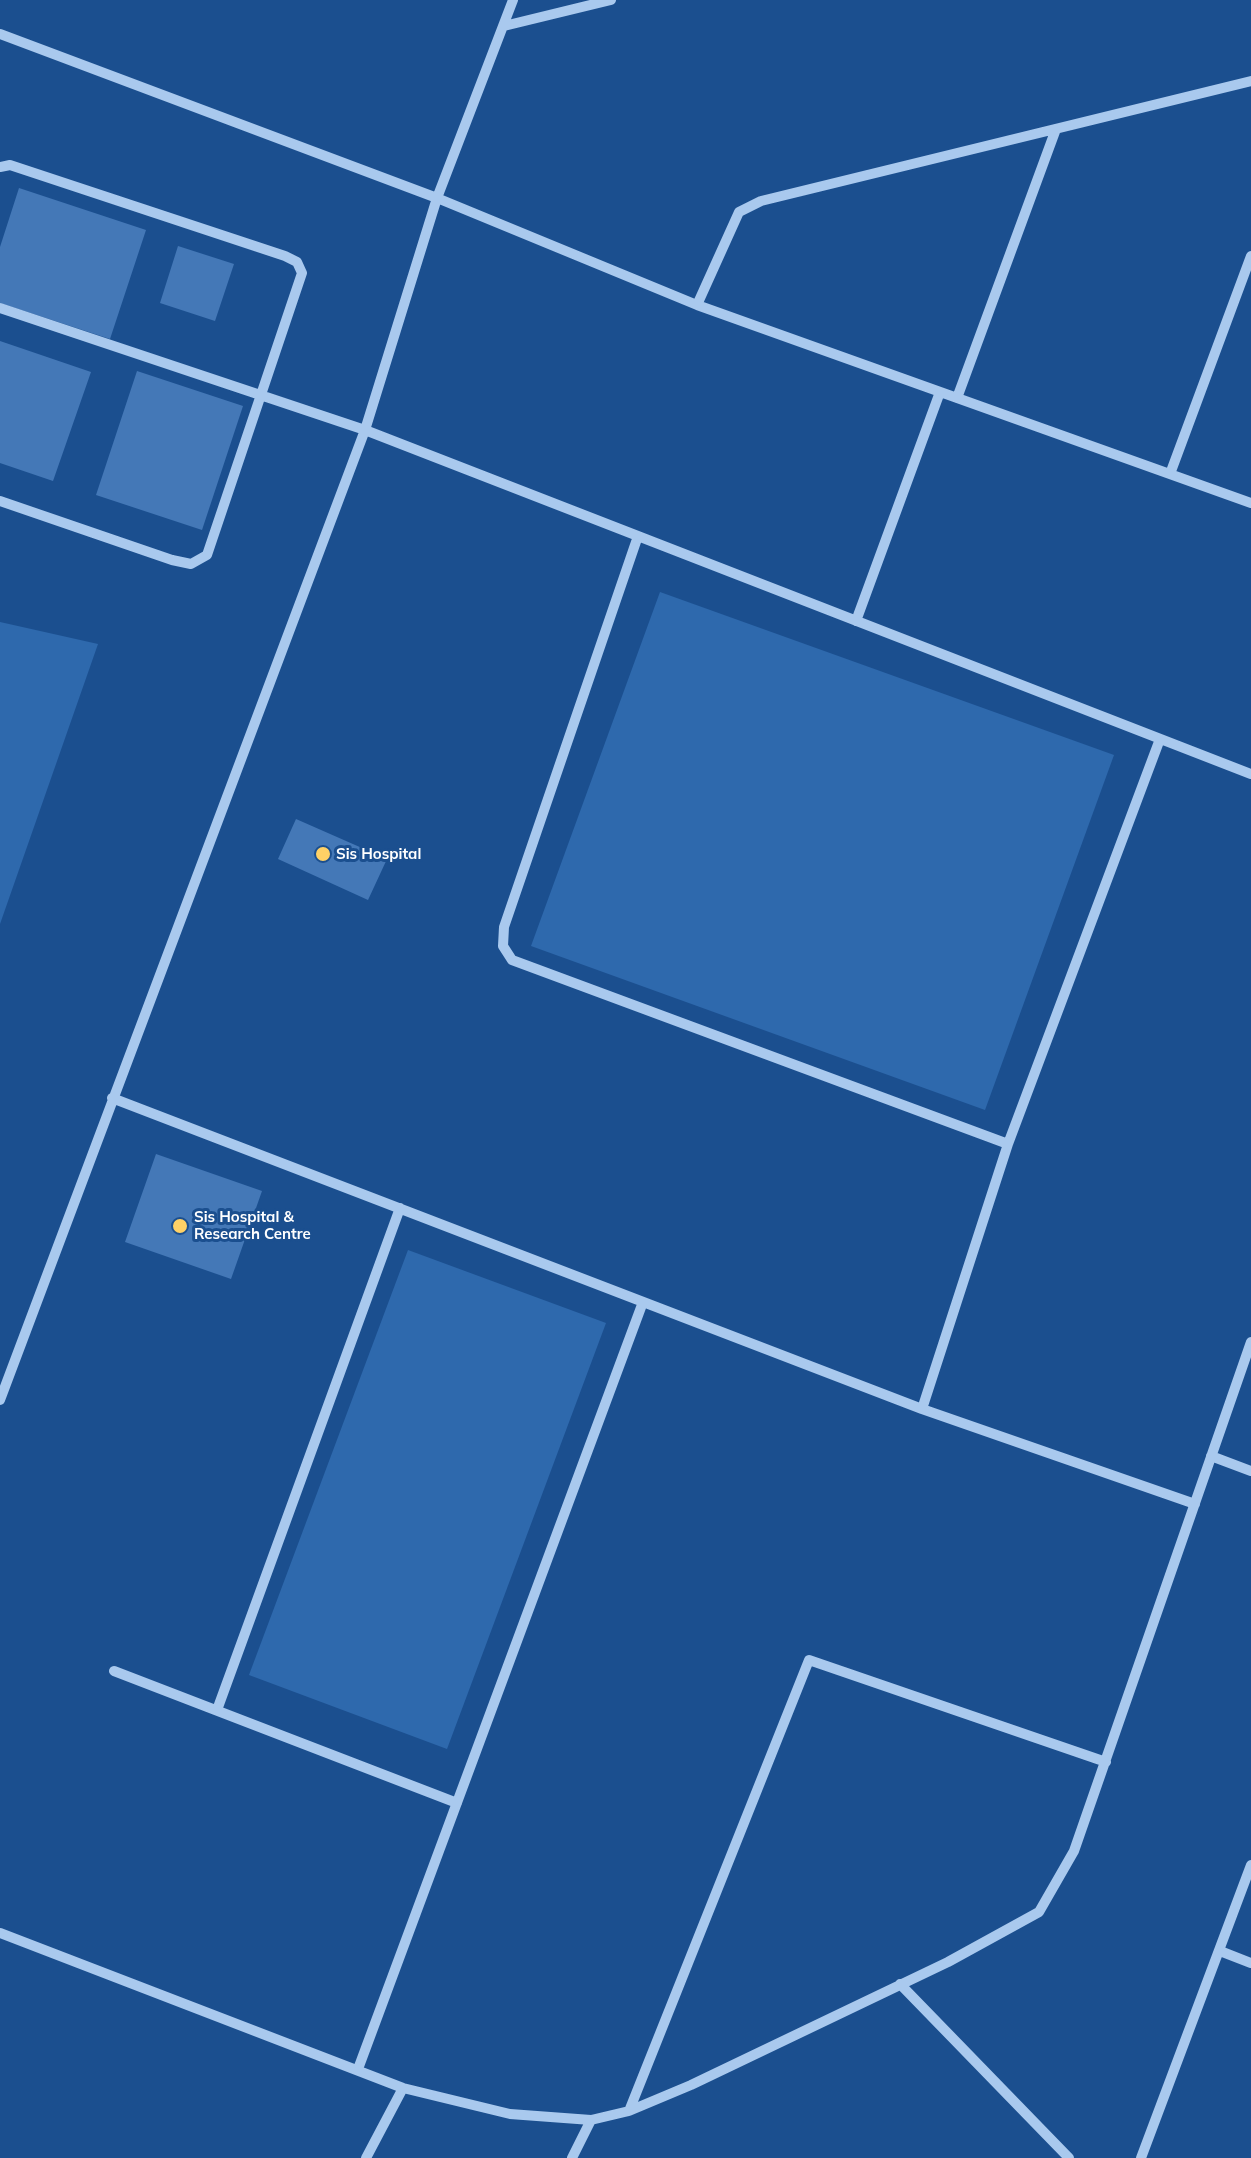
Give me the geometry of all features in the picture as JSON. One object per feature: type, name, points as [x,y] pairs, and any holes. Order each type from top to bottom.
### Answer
[{"type":"street","points":[[0,1400],[365,430],[437,198],[513,0]]},
{"type":"street","points":[[504,26],[611,0]]},
{"type":"street","points":[[0,34],[437,198],[697,305],[1251,503]]},
{"type":"street","points":[[697,305],[739,212],[761,201],[1251,81]]},
{"type":"street","points":[[957,398],[1056,129]]},
{"type":"street","points":[[0,167],[10,165],[297,262],[302,273],[207,555],[191,564],[172,560],[0,501]]},
{"type":"street","points":[[1170,474],[1251,256]]},
{"type":"street","points":[[0,308],[365,430],[1251,774]]},
{"type":"street","points":[[856,621],[940,392]]},
{"type":"street","points":[[638,536],[504,927],[503,946],[512,960],[1008,1144]]},
{"type":"street","points":[[922,1409],[1008,1144],[1160,738]]},
{"type":"street","points":[[112,1098],[922,1409],[1195,1504]]},
{"type":"street","points":[[217,1710],[400,1208]]},
{"type":"street","points":[[358,2068],[643,1302]]},
{"type":"street","points":[[0,1933],[358,2068],[403,2088],[510,2114],[591,2120],[629,2110],[691,2085],[900,1984],[1039,1912],[1074,1851],[1251,1342]]},
{"type":"street","points":[[1211,1456],[1251,1471]]},
{"type":"street","points":[[629,2110],[809,1660],[1106,1762]]},
{"type":"street","points":[[114,1671],[457,1803]]},
{"type":"street","points":[[1141,2158],[1251,1865]]},
{"type":"street","points":[[1220,1951],[1251,1963]]},
{"type":"street","points":[[900,1984],[1069,2158]]},
{"type":"street","points":[[366,2158],[403,2088]]},
{"type":"street","points":[[572,2158],[591,2120]]},
{"type":"shaded area","points":[[660,592],[1114,755],[985,1110],[531,946]]},
{"type":"shaded area","points":[[0,622],[98,644],[0,924]]},
{"type":"shaded area","points":[[408,1250],[606,1323],[447,1749],[249,1675]]},
{"type":"building","points":[[19,188],[146,230],[110,339],[0,303],[0,247]]},
{"type":"building","points":[[178,246],[234,264],[215,321],[160,303]]},
{"type":"building","points":[[0,341],[91,372],[53,481],[0,463]]},
{"type":"building","points":[[137,371],[243,406],[202,530],[96,495]]},
{"type":"building","points":[[296,819],[387,859],[368,900],[278,859]]},
{"type":"building","points":[[156,1154],[262,1191],[231,1279],[125,1242]]},
{"type":"place","name":"Sis Hospital","points":[[323,854]]},
{"type":"place","name":"Sis Hospital & Research Centre","points":[[180,1226]]}]
